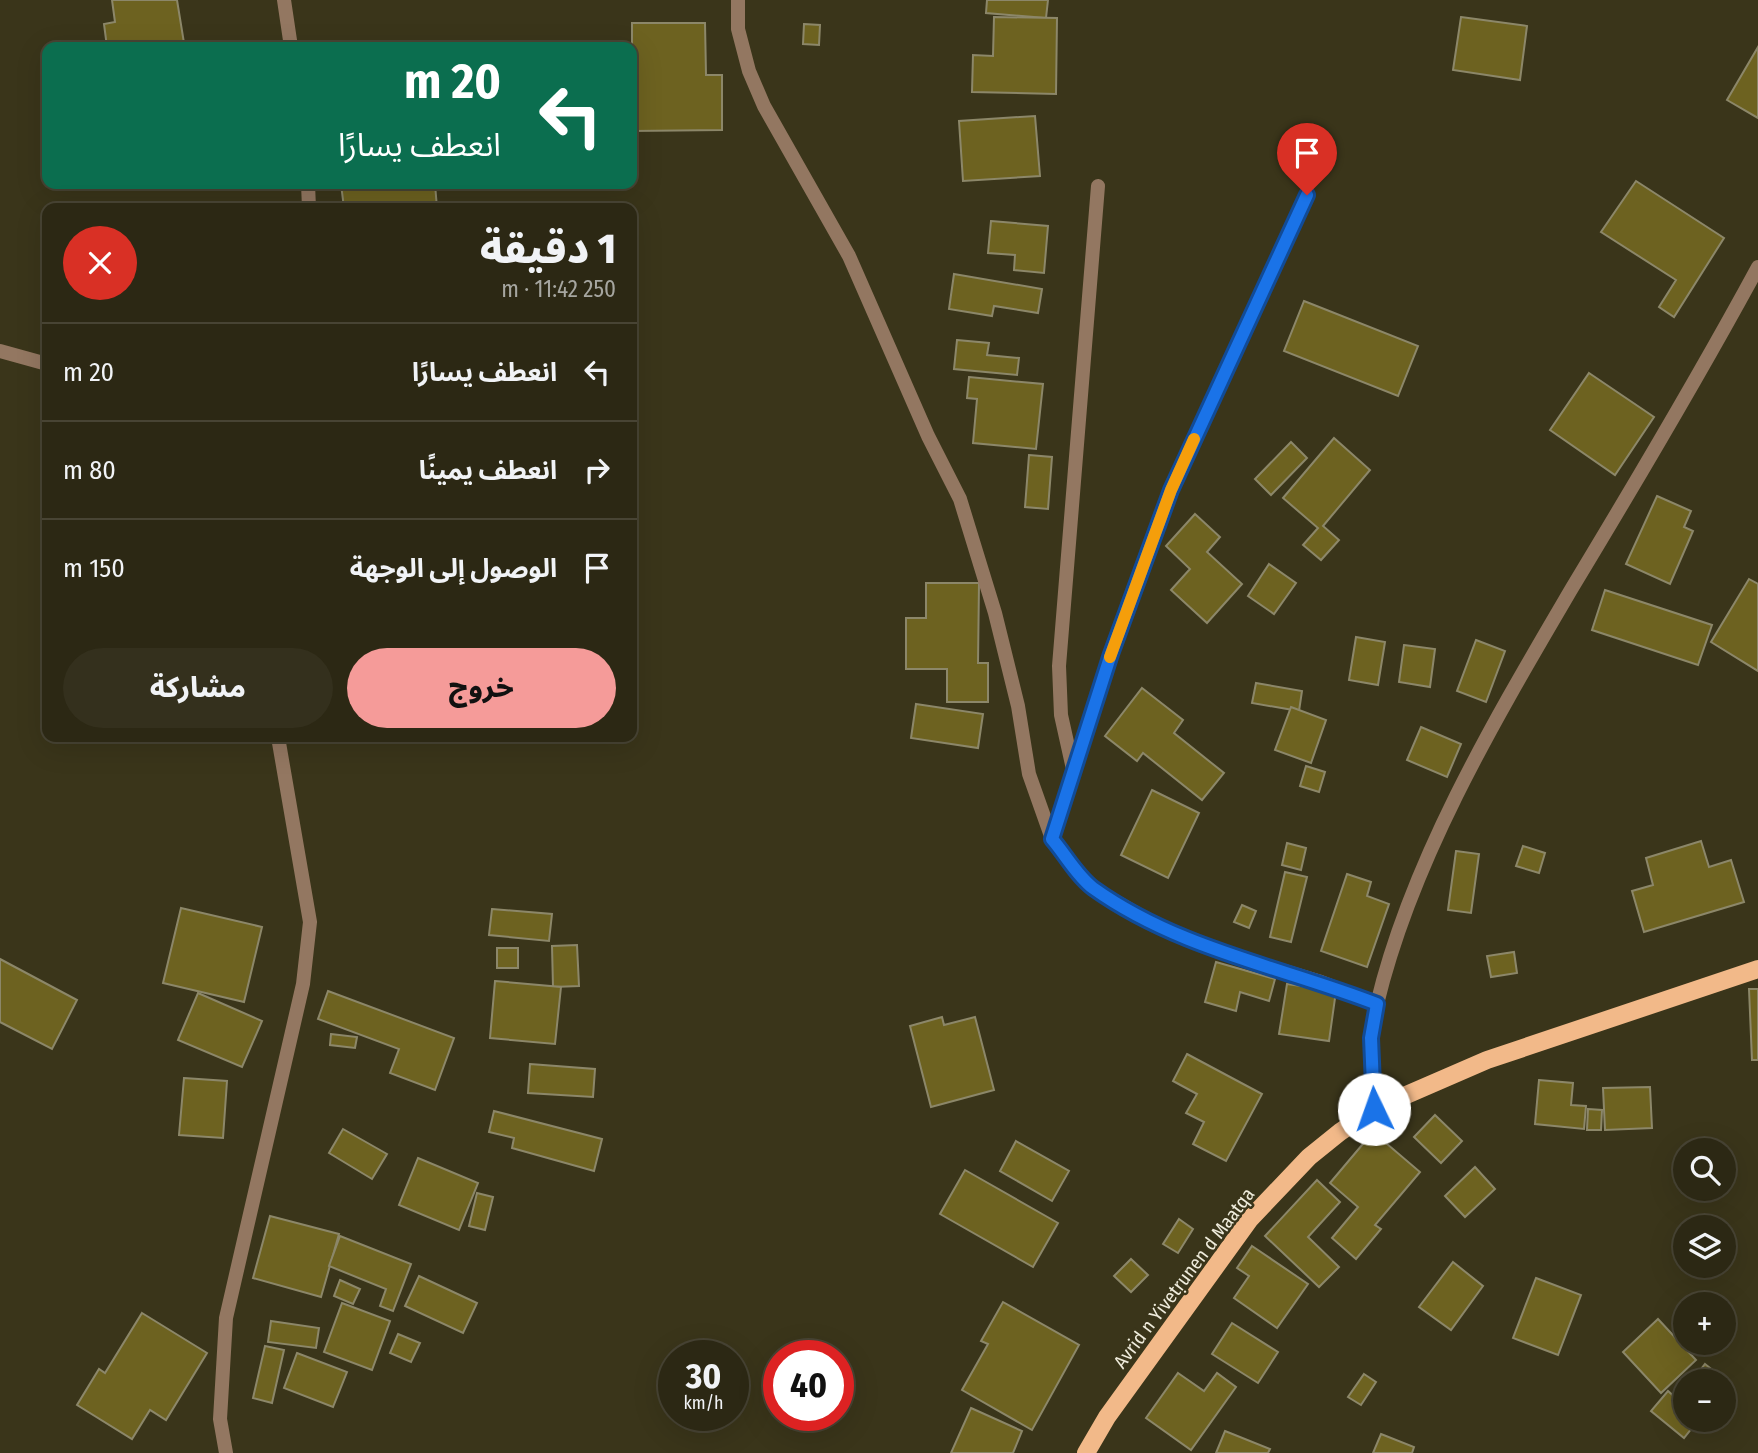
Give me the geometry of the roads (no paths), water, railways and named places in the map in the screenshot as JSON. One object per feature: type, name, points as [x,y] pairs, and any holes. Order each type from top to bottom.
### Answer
[{"type":"main road","name":"Avrid n Yivetṛunen d Maatqa","points":[[1086,1453],[1107,1417],[1250,1219],[1309,1157],[1374,1109],[1487,1060],[1758,969]]},
{"type":"street","points":[[284,0],[290,42]]},
{"type":"street","points":[[738,0],[738,29],[764,106],[849,256],[928,436],[960,499],[995,613],[1018,706],[1029,774],[1052,839],[1091,887],[1164,929],[1228,954],[1321,982],[1377,1004]]},
{"type":"street","points":[[1073,769],[1060,715],[1059,666],[1098,186]]},
{"type":"street","points":[[1052,839],[1073,769],[1171,490],[1307,195]]},
{"type":"street","points":[[1374,1109],[1371,1038],[1377,1004],[1408,906],[1492,725],[1692,387],[1758,267]]},
{"type":"street","points":[[0,351],[42,363]]},
{"type":"street","points":[[226,1453],[220,1419],[226,1318],[303,984],[310,922],[279,742]]}]
